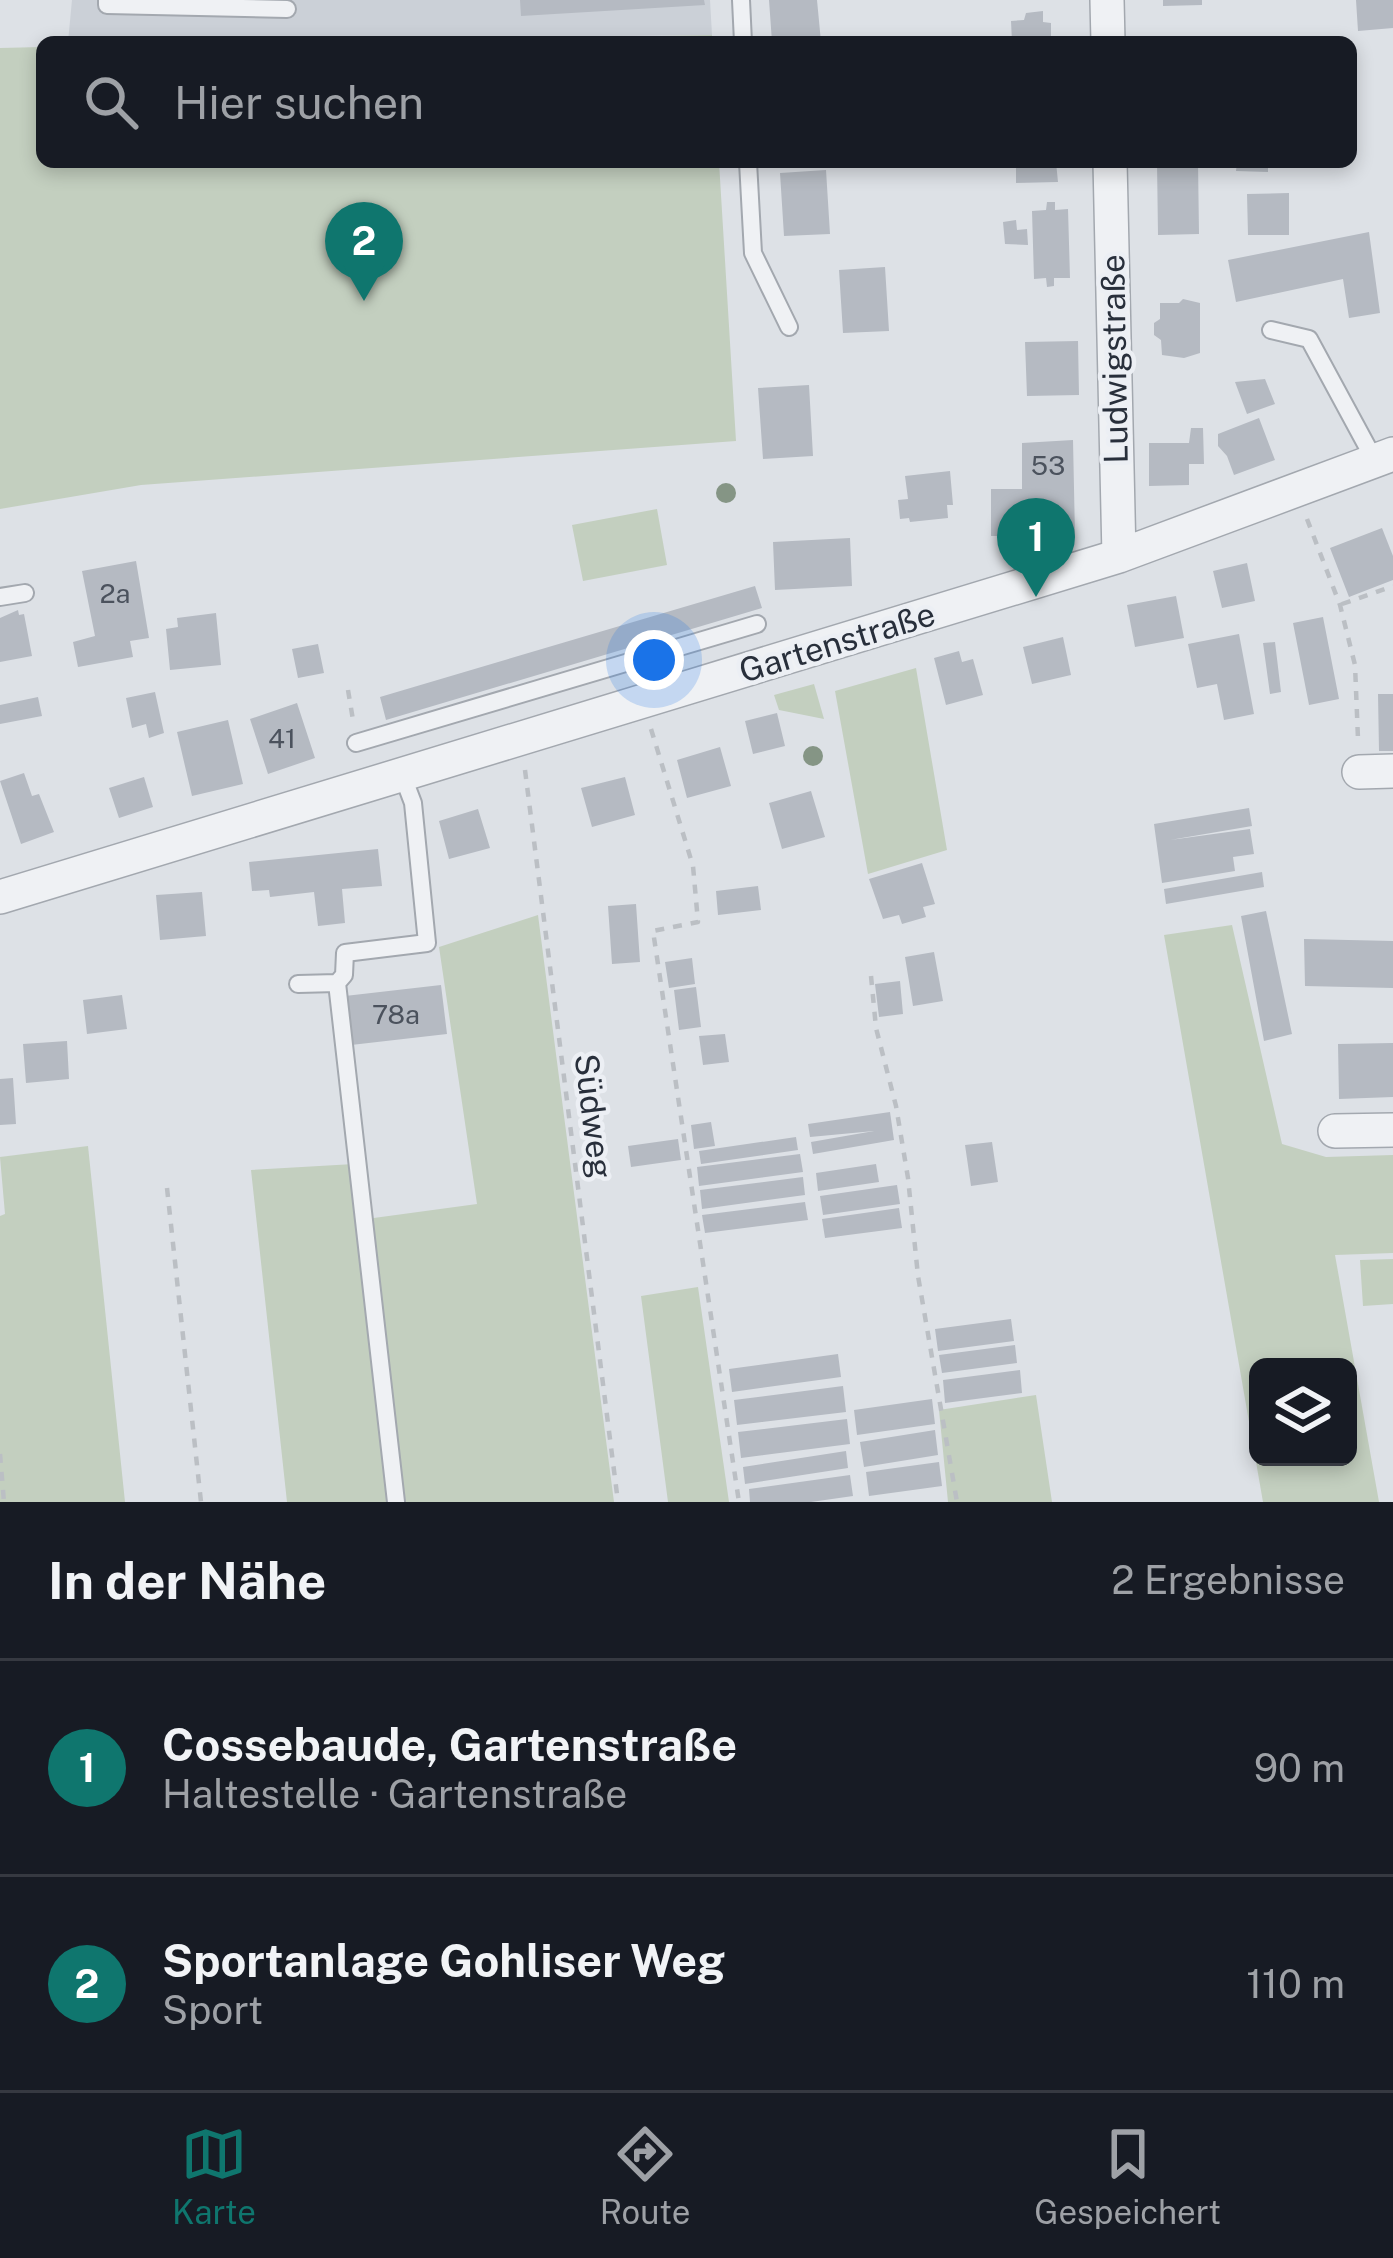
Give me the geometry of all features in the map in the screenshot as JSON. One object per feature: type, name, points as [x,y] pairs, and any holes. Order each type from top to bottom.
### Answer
[{"type":"street","points":[[1107,0],[1108,36]]},
{"type":"street","name":"Ludwigstraße","points":[[1110,168],[1119,556]]},
{"type":"street","name":"Gartenstraße","points":[[0,897],[1119,556],[1384,457]]},
{"type":"street","points":[[1358,772],[1393,771]]},
{"type":"street","points":[[1335,1131],[1393,1130]]},
{"type":"lane","points":[[107,0],[107,5],[287,9]]},
{"type":"lane","points":[[740,0],[742,36]]},
{"type":"lane","points":[[748,168],[753,253],[789,327]]},
{"type":"lane","points":[[1271,330],[1309,339],[1384,457]]},
{"type":"lane","points":[[0,597],[25,592]]},
{"type":"lane","points":[[356,743],[757,624]]},
{"type":"lane","points":[[298,984],[337,983],[344,975],[345,953],[427,943],[412,803],[402,773]]},
{"type":"lane","points":[[337,983],[396,1502]]},
{"type":"path","points":[[1296,491],[1340,605],[1357,679],[1358,772]]},
{"type":"path","points":[[1340,605],[1393,586]]},
{"type":"path","points":[[642,700],[693,866],[698,922],[653,932],[739,1502]]},
{"type":"path","name":"Südweg","points":[[519,737],[618,1502]]},
{"type":"path","points":[[871,976],[908,1178],[918,1276],[957,1502]]},
{"type":"path","points":[[167,1188],[201,1502]]},
{"type":"path","points":[[0,1454],[4,1502]]},
{"type":"shaded area","points":[[72,0],[710,0],[712,35],[620,36],[69,36]]},
{"type":"green space","points":[[36,47],[36,168],[719,168],[736,441],[141,485],[0,509],[0,48]]},
{"type":"green space","points":[[657,509],[667,565],[583,581],[572,525]]},
{"type":"green space","points":[[916,668],[947,850],[868,874],[835,691]]},
{"type":"green space","points":[[814,684],[824,719],[779,710],[774,695]]},
{"type":"green space","points":[[538,915],[614,1502],[287,1502],[251,1170],[354,1164],[359,1220],[477,1204],[439,947]]},
{"type":"green space","points":[[1232,925],[1282,1144],[1326,1157],[1393,1155],[1393,1253],[1335,1255],[1353,1358],[1249,1358],[1249,1422],[1164,935]]},
{"type":"green space","points":[[88,1146],[125,1502],[0,1502],[0,1216],[5,1214],[0,1157]]},
{"type":"green space","points":[[1393,1259],[1393,1304],[1363,1306],[1360,1260]]},
{"type":"green space","points":[[698,1287],[729,1502],[668,1502],[641,1296]]},
{"type":"green space","points":[[1357,1378],[1379,1502],[1263,1502],[1257,1466],[1357,1466]]},
{"type":"green space","points":[[1036,1395],[1052,1502],[948,1502],[939,1410]]},
{"type":"building","points":[[520,0],[704,0],[705,5],[521,16]]},
{"type":"building","points":[[769,0],[817,0],[820,36],[772,36]]},
{"type":"building","points":[[1163,0],[1202,0],[1202,5],[1163,6]]},
{"type":"building","points":[[1356,0],[1393,0],[1393,28],[1358,31]]},
{"type":"building","points":[[1043,11],[1043,22],[1051,23],[1051,36],[1012,36],[1011,21],[1024,20],[1026,13]]},
{"type":"building","points":[[1016,168],[1057,168],[1058,182],[1016,183]]},
{"type":"building","points":[[1157,168],[1198,168],[1199,234],[1158,235]]},
{"type":"building","points":[[1236,168],[1268,168],[1268,172]]},
{"type":"building","points":[[826,170],[830,234],[784,236],[780,173]]},
{"type":"building","points":[[1289,193],[1289,235],[1248,235],[1247,194]]},
{"type":"building","points":[[1047,202],[1055,202],[1055,210],[1068,209],[1070,278],[1054,278],[1054,286],[1047,287],[1046,278],[1034,279],[1032,211],[1046,210]]},
{"type":"building","points":[[1016,220],[1017,230],[1027,229],[1028,245],[1005,244],[1003,222]]},
{"type":"building","points":[[1369,232],[1380,313],[1349,318],[1343,279],[1236,302],[1228,260]]},
{"type":"building","points":[[885,267],[889,331],[843,333],[839,270]]},
{"type":"building","points":[[1183,299],[1200,303],[1200,353],[1184,358],[1162,355],[1161,340],[1154,335],[1160,303]]},
{"type":"building","points":[[1078,341],[1079,395],[1027,396],[1025,342]]},
{"type":"building","points":[[1265,379],[1275,404],[1247,414],[1235,382]]},
{"type":"building","points":[[809,385],[813,456],[763,459],[758,388]]},
{"type":"building","points":[[1259,418],[1275,460],[1234,475],[1218,446],[1218,434]]},
{"type":"building","points":[[1191,428],[1203,428],[1204,464],[1189,464],[1189,485],[1149,486],[1149,443],[1189,443]]},
{"type":"building","points":[[1073,440],[1075,536],[991,536],[991,489],[1022,489],[1022,443]]},
{"type":"building","points":[[950,471],[953,505],[947,505],[948,518],[900,519],[898,500],[908,499],[905,476]]},
{"type":"building","points":[[1382,528],[1393,556],[1393,580],[1349,597],[1330,548]]},
{"type":"building","points":[[850,538],[852,586],[775,590],[773,542]]},
{"type":"building","points":[[136,561],[149,638],[130,641],[133,657],[78,667],[73,642],[95,636],[82,571]]},
{"type":"building","points":[[1247,563],[1255,601],[1222,608],[1213,571]]},
{"type":"building","points":[[755,586],[762,608],[386,720],[380,697]]},
{"type":"building","points":[[1176,596],[1184,638],[1135,647],[1127,605]]},
{"type":"building","points":[[18,610],[19,615],[24,614],[32,656],[0,662],[0,618]]},
{"type":"building","points":[[216,613],[221,665],[170,670],[166,629],[178,627],[177,618]]},
{"type":"building","points":[[1323,617],[1339,699],[1309,705],[1293,623]]},
{"type":"building","points":[[1239,634],[1254,714],[1224,720],[1217,684],[1197,688],[1188,644]]},
{"type":"building","points":[[1063,637],[1071,675],[1032,684],[1023,647]]},
{"type":"building","points":[[1275,642],[1281,692],[1270,694],[1263,643]]},
{"type":"building","points":[[318,644],[324,673],[298,678],[292,649]]},
{"type":"building","points":[[959,651],[962,662],[973,659],[983,695],[946,705],[934,658]]},
{"type":"building","points":[[155,692],[164,733],[149,738],[146,724],[132,728],[126,698]]},
{"type":"building","points":[[1378,694],[1393,694],[1393,751],[1379,751]]},
{"type":"building","points":[[38,697],[42,716],[0,724],[0,705]]},
{"type":"building","points":[[297,703],[315,758],[268,774],[250,719]]},
{"type":"building","points":[[777,713],[785,746],[753,754],[745,721]]},
{"type":"building","points":[[228,720],[243,784],[192,796],[177,732]]},
{"type":"building","points":[[720,747],[731,786],[687,798],[677,760]]},
{"type":"building","points":[[24,773],[32,796],[39,794],[54,832],[21,844],[0,781]]},
{"type":"building","points":[[144,777],[153,807],[119,818],[109,788]]},
{"type":"building","points":[[625,777],[635,815],[592,827],[581,788]]},
{"type":"building","points":[[811,791],[825,837],[782,849],[769,803]]},
{"type":"building","points":[[1249,808],[1252,826],[1170,840],[1250,829],[1254,854],[1233,857],[1235,871],[1162,883],[1154,824]]},
{"type":"building","points":[[478,809],[490,848],[449,859],[439,821]]},
{"type":"building","points":[[378,849],[382,886],[342,889],[345,923],[318,926],[314,892],[270,897],[269,890],[252,891],[249,862]]},
{"type":"building","points":[[922,863],[935,904],[923,907],[926,917],[902,924],[899,915],[883,919],[869,879]]},
{"type":"building","points":[[1262,872],[1264,887],[1166,904],[1164,889]]},
{"type":"building","points":[[758,886],[761,910],[718,915],[716,891]]},
{"type":"building","points":[[202,892],[206,936],[160,940],[156,895]]},
{"type":"building","points":[[636,904],[640,962],[612,964],[608,906]]},
{"type":"building","points":[[1266,911],[1292,1034],[1264,1041],[1241,916]]},
{"type":"building","points":[[1304,939],[1393,941],[1393,988],[1305,986]]},
{"type":"building","points":[[934,952],[943,1001],[913,1006],[905,957]]},
{"type":"building","points":[[692,958],[695,984],[669,988],[665,962]]},
{"type":"building","points":[[900,981],[903,1014],[879,1017],[875,984]]},
{"type":"building","points":[[441,985],[447,1034],[351,1045],[345,996]]},
{"type":"building","points":[[696,987],[701,1027],[679,1030],[674,990]]},
{"type":"building","points":[[122,995],[127,1029],[87,1034],[83,1000]]},
{"type":"building","points":[[725,1034],[729,1062],[703,1065],[699,1036]]},
{"type":"building","points":[[67,1041],[69,1079],[26,1083],[23,1044]]},
{"type":"building","points":[[1393,1043],[1393,1097],[1339,1099],[1338,1044]]},
{"type":"building","points":[[13,1078],[16,1124],[0,1125],[0,1079]]},
{"type":"building","points":[[890,1112],[894,1140],[813,1154],[811,1142],[874,1131],[810,1137],[808,1124]]},
{"type":"building","points":[[711,1122],[715,1146],[694,1149],[691,1125]]},
{"type":"building","points":[[796,1137],[798,1150],[701,1164],[699,1151]]},
{"type":"building","points":[[678,1139],[681,1160],[631,1167],[628,1146]]},
{"type":"building","points":[[992,1142],[998,1182],[971,1186],[965,1145]]},
{"type":"building","points":[[800,1154],[803,1172],[699,1186],[697,1167]]},
{"type":"building","points":[[876,1164],[879,1182],[818,1191],[816,1173]]},
{"type":"building","points":[[803,1177],[805,1195],[702,1209],[700,1190]]},
{"type":"building","points":[[897,1185],[900,1204],[823,1215],[820,1196]]},
{"type":"building","points":[[805,1202],[808,1220],[705,1233],[702,1215]]},
{"type":"building","points":[[899,1208],[902,1228],[825,1238],[822,1219]]},
{"type":"building","points":[[1011,1319],[1014,1341],[938,1351],[935,1329]]},
{"type":"building","points":[[1015,1345],[1017,1363],[942,1373],[939,1355]]},
{"type":"building","points":[[838,1354],[841,1377],[732,1392],[729,1369]]},
{"type":"building","points":[[1020,1370],[1022,1393],[945,1403],[943,1380]]},
{"type":"building","points":[[843,1386],[846,1412],[737,1425],[734,1400]]},
{"type":"building","points":[[932,1399],[935,1424],[857,1435],[854,1410]]},
{"type":"building","points":[[847,1419],[850,1444],[741,1458],[738,1432]]},
{"type":"building","points":[[935,1430],[938,1455],[864,1467],[860,1442]]},
{"type":"building","points":[[846,1451],[848,1468],[745,1484],[743,1467]]},
{"type":"building","points":[[939,1462],[942,1486],[869,1496],[866,1472]]},
{"type":"building","points":[[850,1475],[853,1496],[750,1502],[749,1489]]},
{"type":"place","name":"Sportanlage Gohliser Weg","points":[[364,301]]},
{"type":"place","name":"Cossebaude, Gartenstraße","points":[[1036,597]]}]
